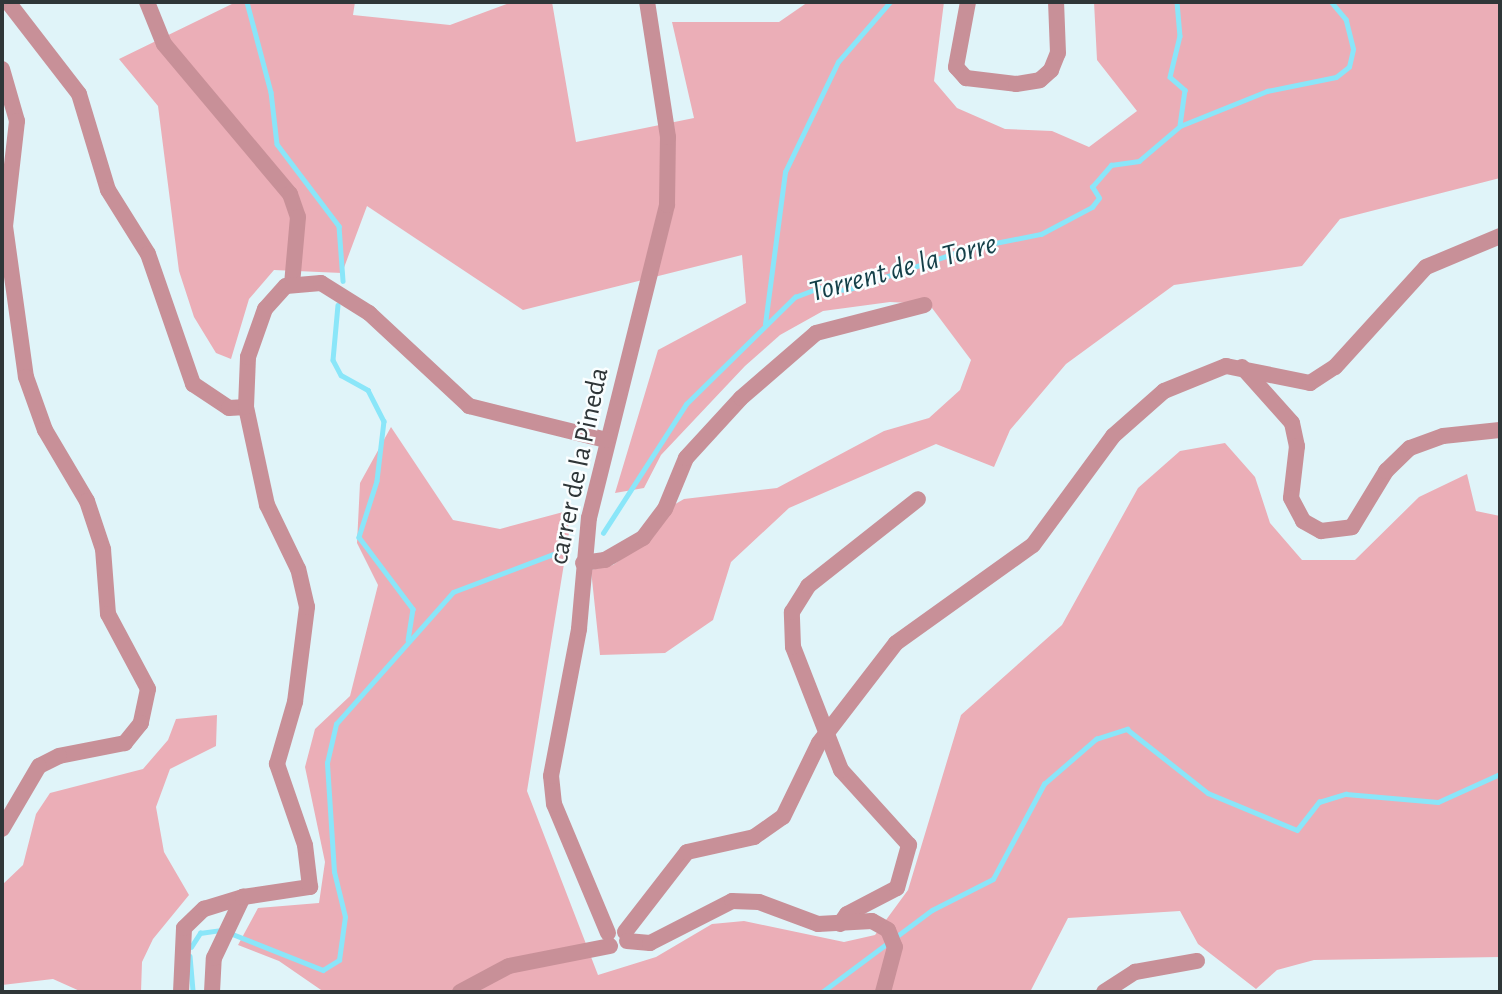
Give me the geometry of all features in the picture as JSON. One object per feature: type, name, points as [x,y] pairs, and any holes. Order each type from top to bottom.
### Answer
[{"type":"street","points":[[8,2],[79,94],[108,190],[148,254],[193,384],[229,408],[246,407]]},
{"type":"street","points":[[147,2],[164,44],[290,194],[298,217],[292,284]]},
{"type":"street","name":"carrer de la Pineda","points":[[609,939],[551,791],[578,640],[583,563],[606,440],[667,205],[668,137],[647,2]]},
{"type":"street","points":[[968,2],[956,67],[966,78],[1016,83],[1040,80],[1051,70],[1058,53],[1056,2]]},
{"type":"street","points":[[2,69],[17,121],[5,226],[27,384],[87,501],[103,550],[108,614],[146,677],[148,700],[125,743],[39,766],[2,830]]},
{"type":"street","points":[[626,937],[687,852],[754,837],[783,817],[828,730],[896,643],[1033,545],[1128,420],[1193,375],[1242,367],[1294,383],[1317,380],[1426,267],[1500,236]]},
{"type":"street","points":[[181,992],[184,928],[204,909],[261,891],[302,893],[310,877],[278,764],[295,702],[307,607],[298,569],[267,505],[246,407],[246,366],[255,331],[278,292],[292,284],[321,283],[354,301],[469,405],[606,440]]},
{"type":"street","points":[[583,563],[605,560],[643,538],[665,509],[686,458],[741,398],[816,333],[835,323],[925,305]]},
{"type":"street","points":[[1242,367],[1292,424],[1297,446],[1291,498],[1303,521],[1321,531],[1352,527],[1386,471],[1410,448],[1443,436],[1500,430]]},
{"type":"street","points":[[840,924],[847,914],[897,888],[910,852],[904,834],[847,780],[793,647],[792,612],[808,586],[918,499]]},
{"type":"street","points":[[212,992],[214,958],[243,897]]},
{"type":"street","points":[[460,992],[509,966],[609,939],[626,937],[650,943],[732,901],[840,924],[872,921],[891,934],[895,954],[883,992]]},
{"type":"street","points":[[1104,992],[1135,972],[1197,961]]},
{"type":"shaded area","points":[[236,2],[355,2],[353,15],[450,25],[512,2],[552,2],[576,142],[694,118],[672,22],[779,22],[808,2],[944,2],[934,81],[957,108],[1005,129],[1052,131],[1089,147],[1137,111],[1097,60],[1094,2],[1500,2],[1500,178],[1340,219],[1302,266],[1174,285],[1066,364],[1010,430],[994,467],[936,444],[789,508],[731,562],[713,620],[665,653],[600,655],[591,570],[613,565],[654,536],[665,510],[684,499],[777,488],[884,431],[929,418],[960,390],[971,360],[929,304],[890,302],[823,311],[780,335],[745,366],[661,455],[644,488],[615,493],[658,350],[746,303],[742,255],[523,310],[367,206],[342,273],[274,270],[249,299],[231,359],[216,353],[194,317],[179,271],[158,106],[119,59]]},
{"type":"shaded area","points":[[391,427],[453,520],[500,529],[567,511],[569,533],[527,791],[598,975],[656,957],[712,924],[744,921],[844,942],[875,935],[908,890],[961,715],[1062,625],[1138,488],[1180,451],[1225,443],[1255,477],[1270,523],[1302,560],[1355,560],[1419,497],[1467,474],[1476,511],[1500,516],[1500,957],[1314,960],[1277,970],[1256,989],[1198,944],[1180,911],[1068,918],[1030,992],[324,992],[279,961],[238,945],[258,908],[319,903],[325,862],[305,767],[315,729],[350,696],[378,585],[357,543],[360,483]]},
{"type":"shaded area","points":[[217,715],[216,746],[170,769],[156,807],[164,852],[189,895],[153,939],[142,962],[141,992],[82,992],[53,979],[2,985],[2,885],[23,865],[36,814],[50,793],[143,769],[168,740],[176,719]]},
{"type":"waterway","points":[[247,2],[271,92],[277,144],[339,226],[343,281]]},
{"type":"waterway","points":[[765,324],[785,172],[838,62],[890,2]]},
{"type":"waterway","points":[[1177,2],[1180,36],[1170,77],[1185,90],[1180,125]]},
{"type":"waterway","name":"Torrent de la Torre","points":[[603,533],[686,404],[795,297],[819,288],[847,290],[970,248],[1041,234],[1092,207],[1099,198],[1092,187],[1111,165],[1139,161],[1180,126],[1267,91],[1336,77],[1349,67],[1353,49],[1346,20],[1331,2]]},
{"type":"waterway","points":[[338,305],[333,360],[341,375],[368,390],[384,421],[377,481],[359,537],[413,609],[408,640]]},
{"type":"waterway","name":"Torrent de la Torre","points":[[230,933],[323,970],[339,960],[345,917],[334,872],[327,763],[336,724],[453,592],[567,549]]},
{"type":"waterway","points":[[822,992],[932,910],[993,879],[1044,784],[1096,739],[1127,729],[1208,793],[1297,830],[1319,802],[1346,794],[1438,802],[1500,774]]},
{"type":"waterway","name":"Torrent de la Torre","points":[[191,947],[200,933],[222,930]]},
{"type":"waterway","name":"Torrent de la Torre","points":[[190,956],[193,992]]}]
